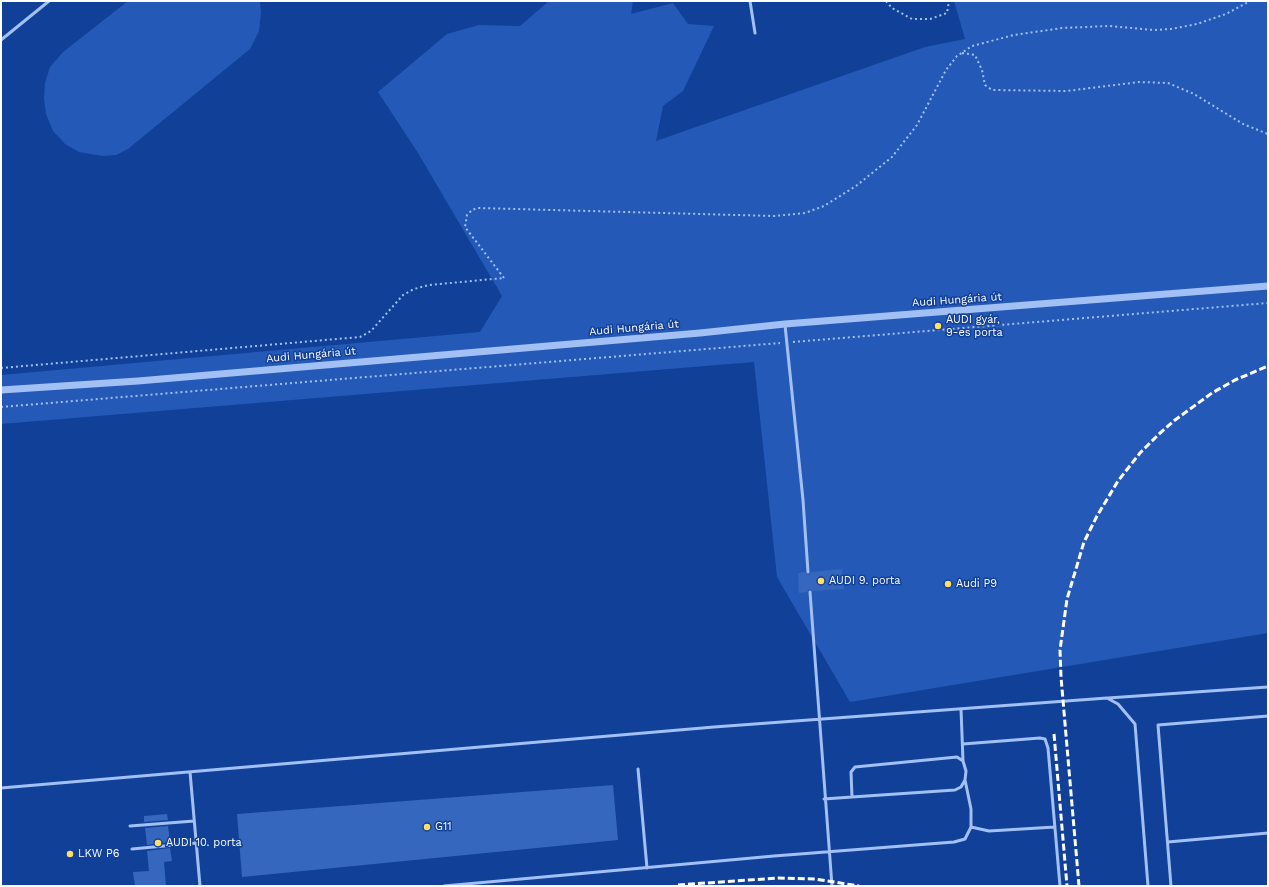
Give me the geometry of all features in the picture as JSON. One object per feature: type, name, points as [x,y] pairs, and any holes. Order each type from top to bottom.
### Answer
[{"type":"street","name":"Audi Hungária út","points":[[1,390],[138,381],[700,333],[785,324],[1268,286]]},
{"type":"lane","points":[[1,40],[49,1]]},
{"type":"lane","points":[[750,1],[755,33]]},
{"type":"lane","points":[[785,324],[803,500],[808,572]]},
{"type":"lane","points":[[810,592],[824,799],[832,886]]},
{"type":"lane","points":[[1,788],[819,719],[1268,687]]},
{"type":"lane","points":[[1107,698],[1118,704],[1135,724],[1148,886]]},
{"type":"lane","points":[[444,886],[828,851],[954,842],[965,839],[971,827],[971,808],[965,780],[966,771],[963,761],[961,709]]},
{"type":"lane","points":[[1172,886],[1158,725],[1268,717]]},
{"type":"lane","points":[[963,744],[1040,738],[1045,740],[1048,748],[1060,886]]},
{"type":"lane","points":[[852,797],[851,772],[855,767],[957,757],[963,761]]},
{"type":"lane","points":[[638,769],[647,868]]},
{"type":"lane","points":[[190,772],[200,886]]},
{"type":"lane","points":[[824,799],[955,790],[961,787],[965,780]]},
{"type":"lane","points":[[130,826],[194,821]]},
{"type":"lane","points":[[971,827],[989,831],[1055,827]]},
{"type":"lane","points":[[1168,842],[1268,833]]},
{"type":"lane","points":[[132,849],[196,843]]},
{"type":"path","points":[[886,1],[892,8],[912,19],[930,19],[947,13],[949,1]]},
{"type":"path","points":[[1,368],[360,337],[371,331],[403,295],[414,289],[430,285],[504,278],[465,227],[467,215],[472,210],[478,208],[774,216],[805,213],[824,206],[856,186],[892,157],[917,125],[946,70],[962,53],[972,46],[1014,35],[1062,28],[1109,26],[1154,30],[1172,29],[1197,24],[1226,14],[1250,1]]},
{"type":"path","points":[[962,53],[974,56],[982,70],[985,85],[992,90],[1067,91],[1140,82],[1168,83],[1194,94],[1243,124],[1268,134]]},
{"type":"path","points":[[1,407],[1268,303]]},
{"type":"shaded area","points":[[128,1],[260,1],[261,13],[259,31],[250,49],[128,149],[116,155],[102,156],[79,152],[65,144],[53,131],[46,114],[44,98],[45,83],[50,67],[63,52]]},
{"type":"shaded area","points":[[549,1],[633,1],[631,14],[673,3],[688,24],[714,26],[683,91],[663,106],[656,141],[925,47],[965,39],[954,1],[1268,1],[1268,633],[850,702],[777,577],[754,362],[1,424],[1,375],[480,332],[502,296],[418,153],[378,92],[447,34],[479,25],[520,26]]},
{"type":"building","name":"AUDI 9. porta","points":[[842,569],[844,589],[813,591],[809,589],[807,592],[799,593],[798,573],[805,572],[809,575],[811,572]]},
{"type":"building","name":"G11","points":[[613,785],[618,840],[242,877],[237,814]]},
{"type":"building","points":[[167,814],[168,820],[144,822],[144,816]]},
{"type":"building","points":[[168,826],[170,842],[147,845],[145,828]]},
{"type":"building","points":[[170,848],[172,861],[164,862],[166,886],[135,886],[133,872],[149,871],[147,851]]},
{"type":"railway","points":[[1079,886],[1060,650],[1067,599],[1084,542],[1097,516],[1118,481],[1140,453],[1159,434],[1175,420],[1212,393],[1235,380],[1268,366]]},
{"type":"railway","points":[[1054,734],[1067,886]]},
{"type":"railway","points":[[678,885],[778,878],[815,879],[859,886]]},
{"type":"place","name":"AUDI gyár, 9-es porta","points":[[938,326]]},
{"type":"place","name":"AUDI 9. porta","points":[[821,581]]},
{"type":"place","name":"Audi P9","points":[[948,584]]},
{"type":"place","name":"G11","points":[[427,827]]},
{"type":"place","name":"AUDI 10. porta","points":[[158,843]]},
{"type":"place","name":"LKW P6","points":[[70,854]]}]
